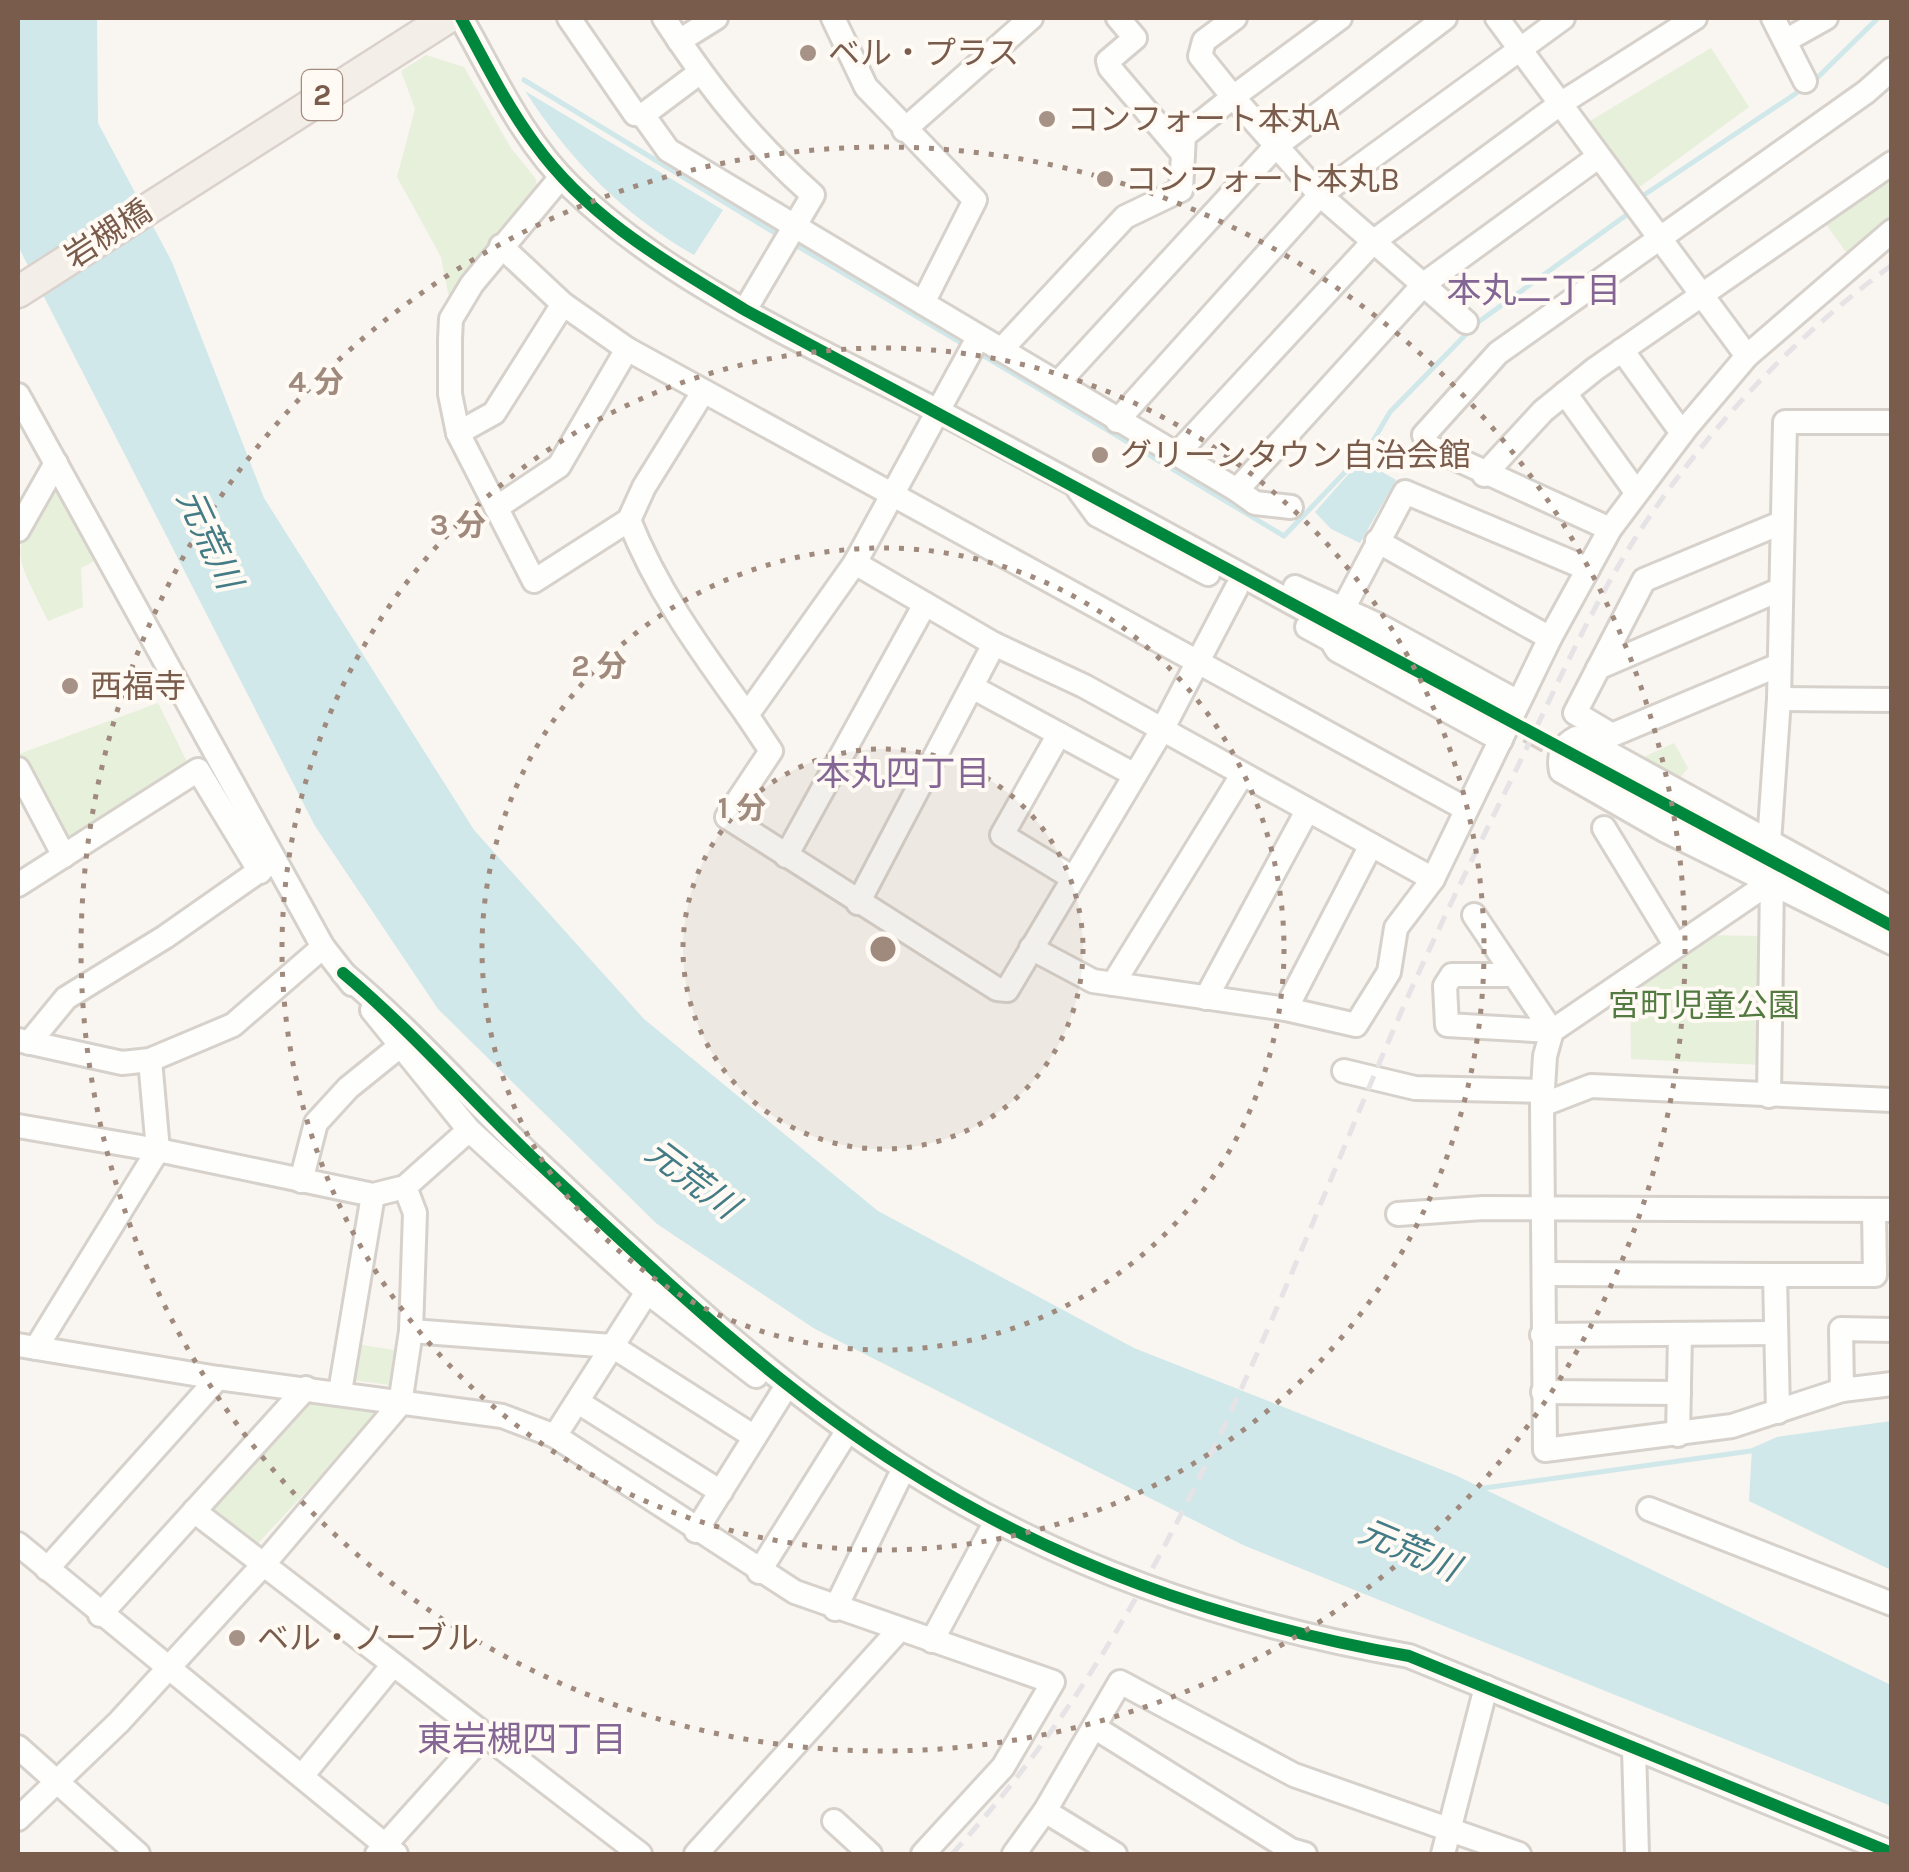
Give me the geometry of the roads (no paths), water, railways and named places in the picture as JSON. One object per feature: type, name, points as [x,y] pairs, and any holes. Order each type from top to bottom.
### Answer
[{"type":"main road","name":"岩槻橋","points":[[18,292],[447,18]]},
{"type":"street","points":[[461,18],[512,110],[561,176],[639,245],[745,310],[1064,478],[1499,716]]},
{"type":"street","points":[[569,18],[635,114],[643,116],[668,150],[789,236],[923,303],[1255,504],[1290,507]]},
{"type":"street","points":[[664,18],[699,72],[758,146],[813,195],[745,310]]},
{"type":"street","points":[[680,41],[716,18]]},
{"type":"street","points":[[832,18],[866,86],[975,200],[923,303]]},
{"type":"street","points":[[904,130],[1030,18]]},
{"type":"street","points":[[1118,18],[1135,38],[1108,61],[1110,68],[1183,154]]},
{"type":"street","points":[[1236,18],[1204,41],[1200,56],[1274,147],[1320,195],[1466,322]]},
{"type":"street","points":[[1210,218],[1181,190],[1184,136],[1340,18]]},
{"type":"street","points":[[1059,382],[1274,147],[1445,18]]},
{"type":"street","points":[[1498,18],[1747,356]]},
{"type":"street","points":[[1117,420],[1320,195],[1518,46],[1563,18]]},
{"type":"street","points":[[1176,454],[1374,241],[1560,104],[1695,18]]},
{"type":"street","points":[[1773,18],[1805,80]]},
{"type":"street","points":[[1785,41],[1826,18]]},
{"type":"street","points":[[643,116],[699,72]]},
{"type":"street","points":[[1610,529],[1484,475],[1428,446],[1424,435],[1442,410],[1498,353],[1891,72]]},
{"type":"street","points":[[1236,490],[1424,284],[1598,157]]},
{"type":"street","points":[[1484,475],[1565,393],[1892,163]]},
{"type":"street","points":[[561,176],[501,246],[451,320],[450,394],[458,434],[534,582],[630,520],[644,487],[703,392]]},
{"type":"street","points":[[1001,350],[1125,217],[1181,190]]},
{"type":"street","points":[[1031,948],[1093,982],[1286,1010],[1356,1025],[1389,972],[1396,928],[1433,878],[1550,638],[1610,529],[1682,433],[1747,356],[1892,231]]},
{"type":"street","points":[[501,246],[563,304],[627,350],[891,492],[1196,666],[1466,809]]},
{"type":"street","points":[[458,434],[494,413],[563,304]]},
{"type":"street","points":[[747,715],[854,563],[974,345]]},
{"type":"street","points":[[496,508],[559,466],[627,350]]},
{"type":"street","points":[[1622,350],[1682,433]]},
{"type":"street","points":[[1565,393],[1636,492]]},
{"type":"street","points":[[18,395],[28,433],[56,463],[268,865]]},
{"type":"street","points":[[1769,843],[1779,699],[1786,422],[1892,422]]},
{"type":"street","points":[[18,530],[56,463]]},
{"type":"street","points":[[1064,478],[1098,515],[1501,740]]},
{"type":"street","points":[[1064,478],[1116,492],[1518,702]]},
{"type":"street","points":[[1343,608],[1405,492],[1588,569]]},
{"type":"street","points":[[630,520],[648,567],[673,610],[771,752],[727,817],[997,989],[1006,990],[1162,730],[1236,589]]},
{"type":"street","points":[[1779,665],[1612,735],[1575,714],[1644,580],[1781,523]]},
{"type":"street","points":[[1377,541],[1550,638]]},
{"type":"street","points":[[854,563],[994,644],[1162,730],[1433,878]]},
{"type":"street","points":[[1598,668],[1779,590]]},
{"type":"street","points":[[786,856],[925,604]]},
{"type":"street","points":[[858,903],[994,644]]},
{"type":"street","points":[[972,687],[1135,775]]},
{"type":"street","points":[[1779,699],[1892,700]]},
{"type":"street","points":[[1059,734],[1002,836],[1073,878]]},
{"type":"street","points":[[1892,909],[1586,741],[1576,738],[1566,743],[1558,758],[1561,771],[1666,831],[1772,880],[1892,943]]},
{"type":"street","points":[[1580,762],[1892,926]]},
{"type":"street","points":[[18,769],[64,856]]},
{"type":"street","points":[[18,886],[198,770],[322,947],[469,1130],[647,1292],[781,1395],[812,1404]]},
{"type":"street","points":[[1113,984],[1242,774]]},
{"type":"street","points":[[1206,998],[1307,811]]},
{"type":"street","points":[[1604,828],[1676,946]]},
{"type":"street","points":[[1286,1010],[1372,845]]},
{"type":"street","points":[[24,1041],[66,998],[268,865]]},
{"type":"street","points":[[1514,975],[1452,975],[1445,986],[1447,1025],[1552,1031],[1772,880]]},
{"type":"street","points":[[1769,1096],[1772,880]]},
{"type":"street","points":[[1474,915],[1552,1031],[1542,1098],[1545,1450],[1678,1435],[1778,1412],[1842,1390],[1892,1384]]},
{"type":"street","points":[[24,1041],[122,1063],[150,1060],[233,1025],[322,947]]},
{"type":"street","points":[[343,972],[404,1024],[543,1166],[812,1404],[904,1468],[996,1521],[1153,1591],[1326,1642],[1409,1656],[1892,1853]]},
{"type":"street","points":[[300,1181],[316,1123],[348,1088],[400,1046]]},
{"type":"street","points":[[150,1060],[158,1150],[27,1346],[218,1378],[502,1416],[555,1436],[759,1572],[835,1609],[1053,1682],[1004,1766],[923,1854]]},
{"type":"street","points":[[1344,1071],[1415,1088],[1542,1098],[1591,1086],[1892,1100]]},
{"type":"street","points":[[18,1126],[158,1150],[372,1195],[405,1187],[469,1130]]},
{"type":"street","points":[[18,1819],[58,1784],[262,1566],[400,1404],[412,1331],[414,1213],[405,1187]]},
{"type":"street","points":[[340,1392],[372,1195]]},
{"type":"street","points":[[1398,1214],[1544,1209],[1883,1210],[1874,1275],[1544,1274]]},
{"type":"street","points":[[1775,1275],[1778,1412]]},
{"type":"street","points":[[555,1436],[647,1292]]},
{"type":"street","points":[[1842,1390],[1840,1330],[1892,1330]]},
{"type":"street","points":[[412,1331],[612,1346],[754,1436]]},
{"type":"street","points":[[1542,1334],[1775,1333]]},
{"type":"street","points":[[1678,1435],[1680,1334]]},
{"type":"street","points":[[47,1569],[218,1378]]},
{"type":"street","points":[[100,1615],[306,1388]]},
{"type":"street","points":[[1543,1392],[1679,1393]]},
{"type":"street","points":[[696,1532],[781,1395]]},
{"type":"street","points":[[578,1402],[722,1492]]},
{"type":"street","points":[[759,1572],[848,1430]]},
{"type":"street","points":[[835,1609],[904,1468]]},
{"type":"street","points":[[1649,1509],[1892,1604]]},
{"type":"street","points":[[194,1511],[640,1854]]},
{"type":"street","points":[[932,1642],[996,1521]]},
{"type":"street","points":[[18,1544],[100,1615],[302,1776],[386,1852],[483,1736]]},
{"type":"street","points":[[696,1854],[898,1631]]},
{"type":"street","points":[[302,1776],[392,1666]]},
{"type":"street","points":[[1014,1854],[1045,1812],[1120,1682],[1294,1775],[1519,1854]]},
{"type":"street","points":[[1443,1854],[1446,1829],[1486,1687]]},
{"type":"street","points":[[1094,1727],[1291,1850],[1305,1854]]},
{"type":"street","points":[[18,1747],[138,1854]]},
{"type":"street","points":[[1634,1749],[1637,1854]]},
{"type":"street","points":[[1045,1812],[1115,1854]]},
{"type":"street","points":[[834,1821],[870,1854]]},
{"type":"water","name":"元荒川","points":[[18,18],[97,18],[98,123],[172,262],[264,498],[474,830],[644,1019],[878,1211],[1134,1348],[1455,1475],[1891,1685],[1891,1806],[1243,1545],[815,1329],[657,1224],[438,1009],[315,826],[18,246]]},
{"type":"water","points":[[525,91],[723,210],[694,255],[644,222],[599,183],[560,140]]},
{"type":"water","points":[[1361,460],[1396,480],[1360,543],[1331,529],[1315,512]]},
{"type":"water","points":[[1891,1421],[1891,1570],[1749,1501],[1752,1448],[1777,1437]]},
{"type":"waterway","points":[[1813,82],[1878,18]]},
{"type":"waterway","points":[[524,80],[780,236]]},
{"type":"waterway","points":[[1641,197],[1804,88]]},
{"type":"waterway","points":[[979,353],[1284,536],[1370,446],[1390,412],[1477,323],[1625,216]]},
{"type":"waterway","points":[[794,244],[965,345]]},
{"type":"waterway","points":[[1477,1489],[1758,1450]]},
{"type":"tunnel","points":[[1499,716],[1577,760]]},
{"type":"railway","points":[[952,1854],[1025,1767],[1090,1674],[1148,1577],[1248,1373],[1429,950],[1613,574],[1677,478],[1732,411],[1824,319],[1892,265]]},
{"type":"place","name":"ベル・プラス","points":[[808,53]]},
{"type":"place","name":"コンフォート本丸A","points":[[1047,119]]},
{"type":"place","name":"コンフォート本丸B","points":[[1105,179]]},
{"type":"place","name":"グリーンタウン自治会館","points":[[1100,455]]},
{"type":"place","name":"西福寺","points":[[70,686]]},
{"type":"place","name":"ベル・ノーブル","points":[[237,1638]]},
{"type":"district","name":"本丸二丁目","points":[[1534,290]]},
{"type":"district","name":"本丸四丁目","points":[[903,773]]},
{"type":"district","name":"東岩槻四丁目","points":[[522,1739]]},
{"type":"park label","name":"宮町児童公園","points":[[1704,1005]]}]
